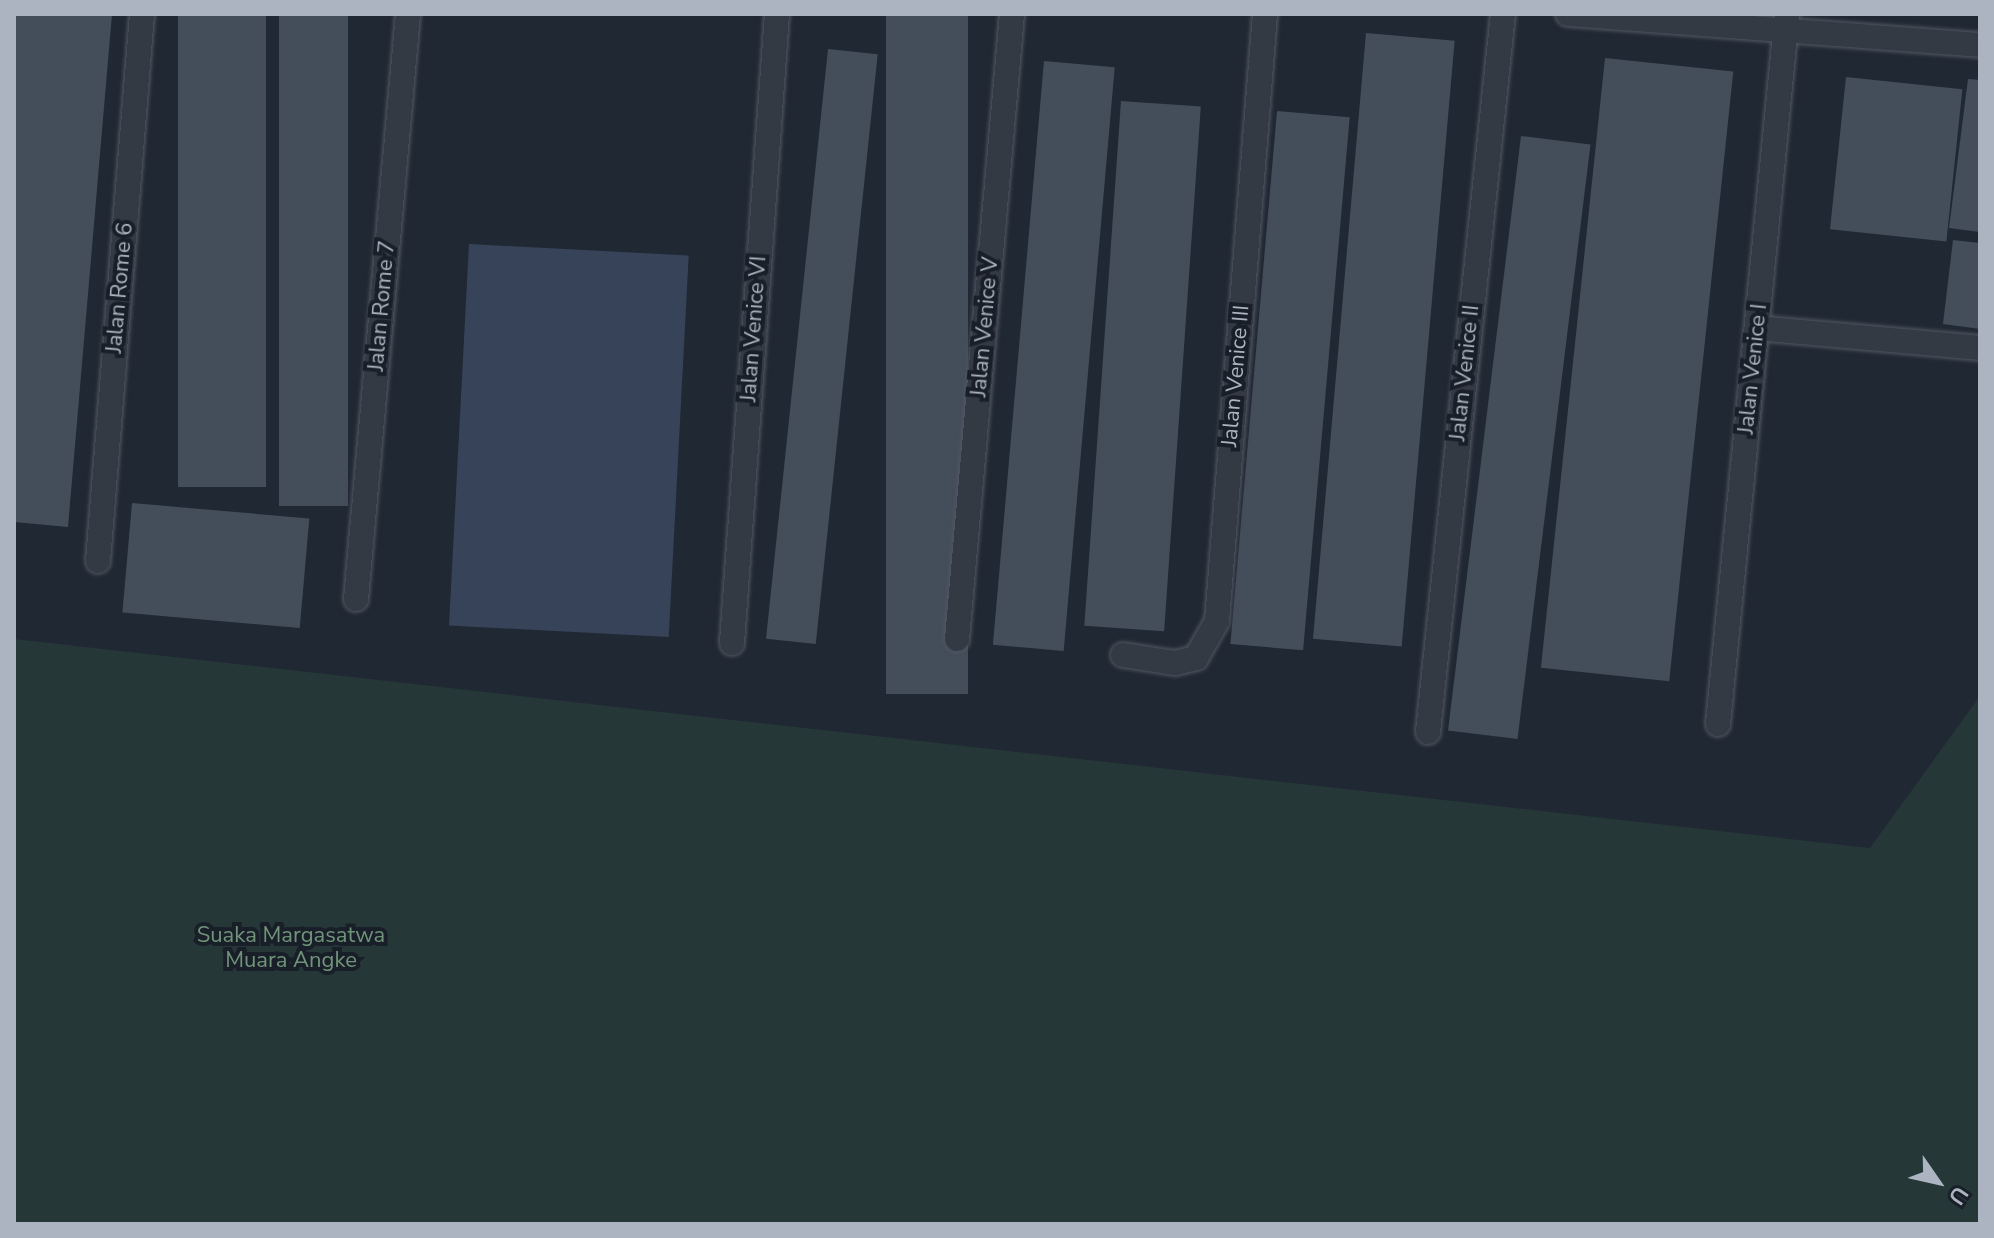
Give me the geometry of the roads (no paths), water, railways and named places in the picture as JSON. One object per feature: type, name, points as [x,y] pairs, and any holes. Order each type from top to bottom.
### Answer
[{"type":"street","name":"Jalan Rome 6","points":[[98,561],[142,14]]},
{"type":"street","name":"Jalan Rome 7","points":[[356,599],[408,14]]},
{"type":"street","name":"Jalan Venice VI","points":[[732,643],[777,14]]},
{"type":"street","name":"Jalan Venice V","points":[[957,639],[1012,14]]},
{"type":"street","name":"Jalan Venice III","points":[[1123,655],[1175,663],[1196,658],[1217,621],[1265,14]]},
{"type":"street","name":"Jalan Venice II","points":[[1428,732],[1503,14]]},
{"type":"street","points":[[1568,14],[1787,23],[1980,45]]},
{"type":"street","name":"Jalan Venice I","points":[[1718,724],[1787,23]]},
{"type":"street","points":[[1757,328],[1980,348]]},
{"type":"water","points":[[469,244],[689,256],[669,637],[449,625]]},
{"type":"park label","name":"Suaka Margasatwa Muara Angke","points":[[291,948]]}]
